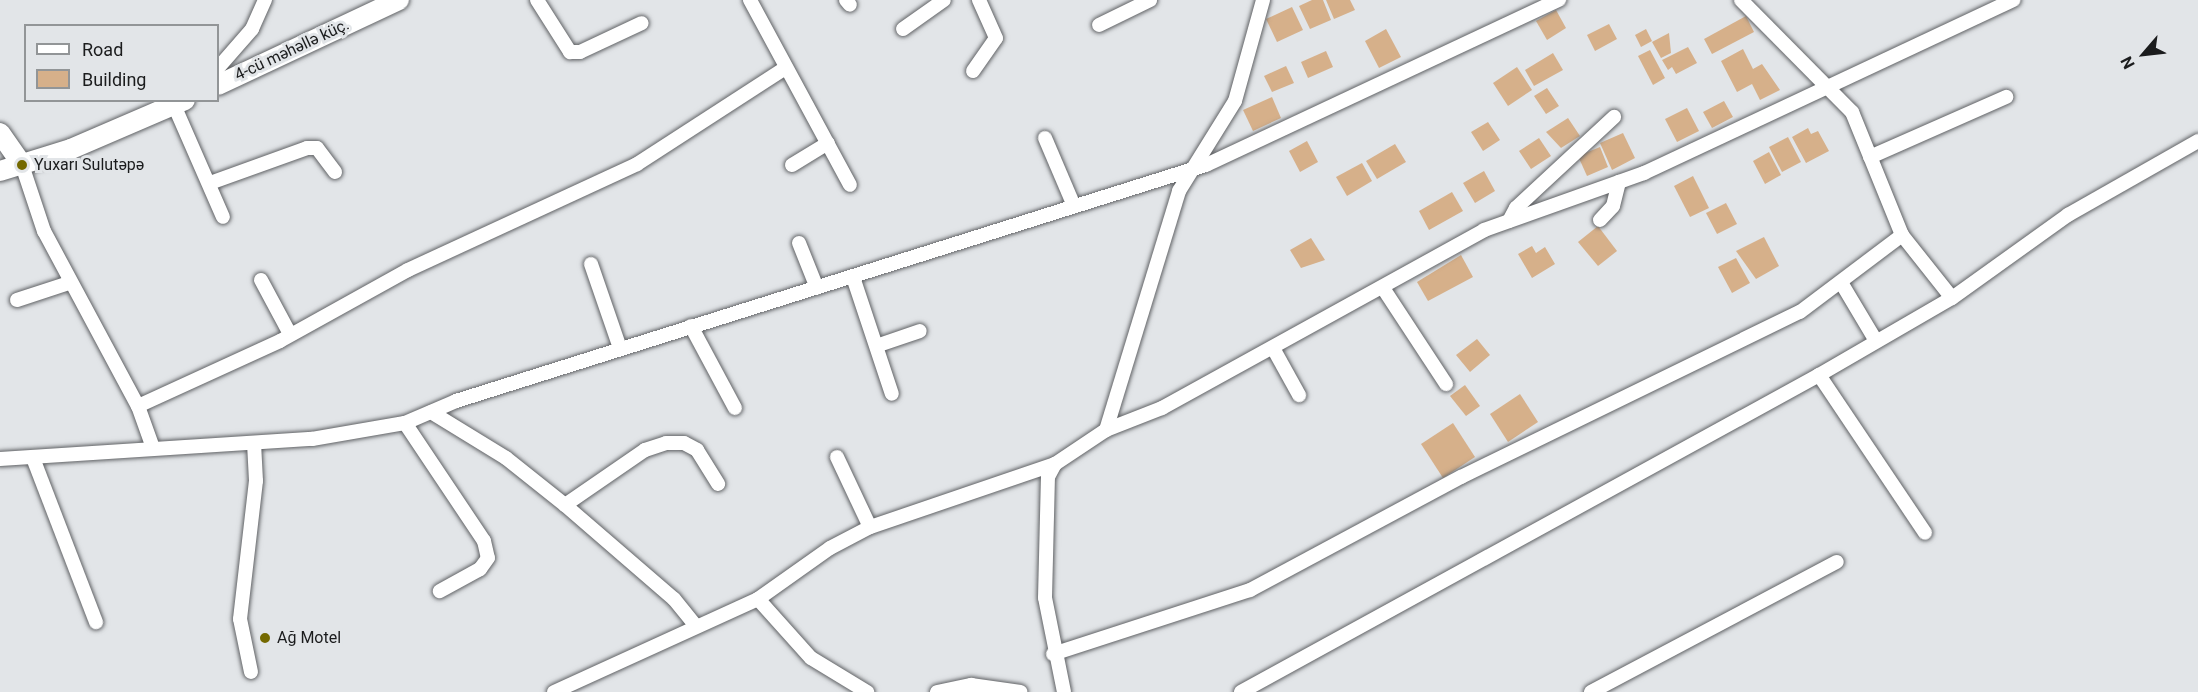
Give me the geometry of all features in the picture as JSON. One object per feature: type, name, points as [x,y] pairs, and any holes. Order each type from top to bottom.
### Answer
[{"type":"street","points":[[219,67],[252,29],[265,0]]},
{"type":"street","name":"4-cü məhəllə küç.","points":[[219,85],[399,0]]},
{"type":"street","points":[[537,0],[570,52],[580,52],[642,23]]},
{"type":"street","points":[[903,29],[944,0]]},
{"type":"street","points":[[973,71],[996,38],[979,0]]},
{"type":"street","points":[[1099,25],[1150,0]]},
{"type":"street","points":[[1106,430],[1130,338],[1188,171],[1234,101],[1263,0]]},
{"type":"street","points":[[0,459],[153,448],[254,444],[405,423],[431,411],[620,348],[1188,171],[1559,0]]},
{"type":"street","points":[[1741,0],[1767,22],[1802,67],[1828,87],[1851,112],[1902,236],[1952,297]]},
{"type":"street","points":[[554,692],[759,599],[830,548],[870,527],[1055,464],[1106,430],[1162,408],[1383,288],[1467,238],[1619,182],[2013,0]]},
{"type":"street","points":[[752,1],[784,69],[850,185]]},
{"type":"street","points":[[138,406],[290,334],[408,270],[637,164],[784,69]]},
{"type":"street","points":[[1870,157],[2006,97]]},
{"type":"street","points":[[0,171],[22,165],[180,103],[223,217]]},
{"type":"street","points":[[1509,221],[1516,208],[1614,117]]},
{"type":"street","points":[[0,133],[22,165],[28,195],[69,283],[138,406],[153,448]]},
{"type":"street","points":[[1045,138],[1074,206]]},
{"type":"street","points":[[1240,692],[1819,375],[1952,297],[2068,215],[2198,141]]},
{"type":"street","points":[[792,165],[828,143]]},
{"type":"street","points":[[210,183],[317,148],[335,172]]},
{"type":"street","points":[[1600,220],[1613,206],[1619,182]]},
{"type":"street","points":[[1053,654],[1250,590],[1461,477],[1800,312],[1842,284],[1902,236]]},
{"type":"street","points":[[799,243],[817,288]]},
{"type":"street","points":[[591,264],[620,348]]},
{"type":"street","points":[[853,277],[879,345],[892,394]]},
{"type":"street","points":[[261,280],[290,334]]},
{"type":"street","points":[[17,300],[69,283]]},
{"type":"street","points":[[1842,284],[1876,341]]},
{"type":"street","points":[[1383,288],[1446,384]]},
{"type":"street","points":[[691,326],[735,408]]},
{"type":"street","points":[[879,345],[920,331]]},
{"type":"street","points":[[1273,348],[1299,394]]},
{"type":"street","points":[[1819,375],[1925,533]]},
{"type":"street","points":[[431,411],[506,458],[565,505],[674,599],[696,626]]},
{"type":"street","points":[[405,423],[484,541],[488,558],[480,569],[440,591]]},
{"type":"street","points":[[565,505],[645,450],[666,443],[684,443],[697,450],[718,484]]},
{"type":"street","points":[[251,672],[240,619],[256,481],[254,444]]},
{"type":"street","points":[[837,457],[870,527]]},
{"type":"street","points":[[33,458],[96,622]]},
{"type":"street","points":[[1055,464],[1045,490],[1044,525],[1053,654],[1064,692]]},
{"type":"street","points":[[1591,692],[1837,562]]},
{"type":"street","points":[[759,599],[811,658],[867,692]]},
{"type":"street","points":[[937,692],[971,685],[1021,692]]},
{"type":"building","points":[[1312,0],[1323,0],[1331,20],[1310,29],[1299,6]]},
{"type":"building","points":[[1326,0],[1350,0],[1355,10],[1334,19]]},
{"type":"building","points":[[1292,7],[1303,30],[1277,42],[1266,19]]},
{"type":"building","points":[[1556,10],[1566,28],[1547,40],[1536,21]]},
{"type":"building","points":[[1746,16],[1754,32],[1712,54],[1704,39]]},
{"type":"building","points":[[1609,24],[1617,39],[1595,51],[1587,35]]},
{"type":"building","points":[[1386,29],[1401,57],[1379,68],[1365,41]]},
{"type":"building","points":[[1646,29],[1652,41],[1641,47],[1635,35]]},
{"type":"building","points":[[1669,33],[1671,53],[1661,58],[1652,42]]},
{"type":"building","points":[[1688,47],[1697,63],[1676,74],[1672,67],[1668,70],[1662,60]]},
{"type":"building","points":[[1743,49],[1753,69],[1762,64],[1780,90],[1760,100],[1752,84],[1737,92],[1721,61]]},
{"type":"building","points":[[1650,50],[1665,78],[1653,85],[1638,56]]},
{"type":"building","points":[[1326,51],[1333,67],[1308,78],[1301,62]]},
{"type":"building","points":[[1553,53],[1563,70],[1534,86],[1525,70]]},
{"type":"building","points":[[1286,66],[1294,83],[1272,92],[1264,76]]},
{"type":"building","points":[[1517,67],[1532,90],[1508,106],[1493,83]]},
{"type":"building","points":[[1547,88],[1559,106],[1546,114],[1534,96]]},
{"type":"building","points":[[1272,97],[1281,118],[1253,131],[1243,110]]},
{"type":"building","points":[[1724,101],[1733,117],[1712,128],[1703,112]]},
{"type":"building","points":[[1687,108],[1699,131],[1677,142],[1665,119]]},
{"type":"building","points":[[1568,118],[1580,136],[1561,148],[1546,132]]},
{"type":"building","points":[[1488,122],[1500,140],[1483,151],[1471,132]]},
{"type":"building","points":[[1808,128],[1811,134],[1818,131],[1829,151],[1806,163],[1792,137]]},
{"type":"building","points":[[1623,133],[1635,158],[1612,170],[1600,143]]},
{"type":"building","points":[[1788,137],[1801,162],[1782,172],[1769,147]]},
{"type":"building","points":[[1539,138],[1551,156],[1531,169],[1519,151]]},
{"type":"building","points":[[1307,141],[1318,162],[1300,172],[1289,151]]},
{"type":"building","points":[[1395,144],[1406,162],[1377,179],[1366,161]]},
{"type":"building","points":[[1600,147],[1608,167],[1587,176],[1578,156]]},
{"type":"building","points":[[1769,152],[1781,175],[1765,184],[1753,161]]},
{"type":"building","points":[[1362,163],[1372,181],[1347,196],[1336,177]]},
{"type":"building","points":[[1484,171],[1495,191],[1475,203],[1463,183]]},
{"type":"building","points":[[1693,176],[1709,208],[1690,217],[1674,186]]},
{"type":"building","points":[[1452,192],[1463,211],[1429,230],[1419,211]]},
{"type":"building","points":[[1726,203],[1737,224],[1717,234],[1706,213]]},
{"type":"building","points":[[1598,226],[1617,251],[1598,266],[1578,242]]},
{"type":"building","points":[[1764,237],[1779,266],[1756,279],[1736,251]]},
{"type":"building","points":[[1311,238],[1325,260],[1301,268],[1290,250]]},
{"type":"building","points":[[1532,246],[1536,253],[1545,247],[1555,264],[1532,278],[1518,254]]},
{"type":"building","points":[[1461,255],[1473,277],[1428,301],[1417,282]]},
{"type":"building","points":[[1736,258],[1750,283],[1732,293],[1718,267]]},
{"type":"building","points":[[1477,339],[1490,355],[1470,372],[1456,355]]},
{"type":"building","points":[[1465,385],[1480,406],[1466,416],[1450,396]]},
{"type":"building","points":[[1520,394],[1538,422],[1508,442],[1490,414]]},
{"type":"building","points":[[1453,423],[1475,457],[1443,478],[1421,444]]},
{"type":"place","name":"Yuxarı Sulutəpə","points":[[22,165]]},
{"type":"place","name":"Ağ Motel","points":[[265,638]]}]
